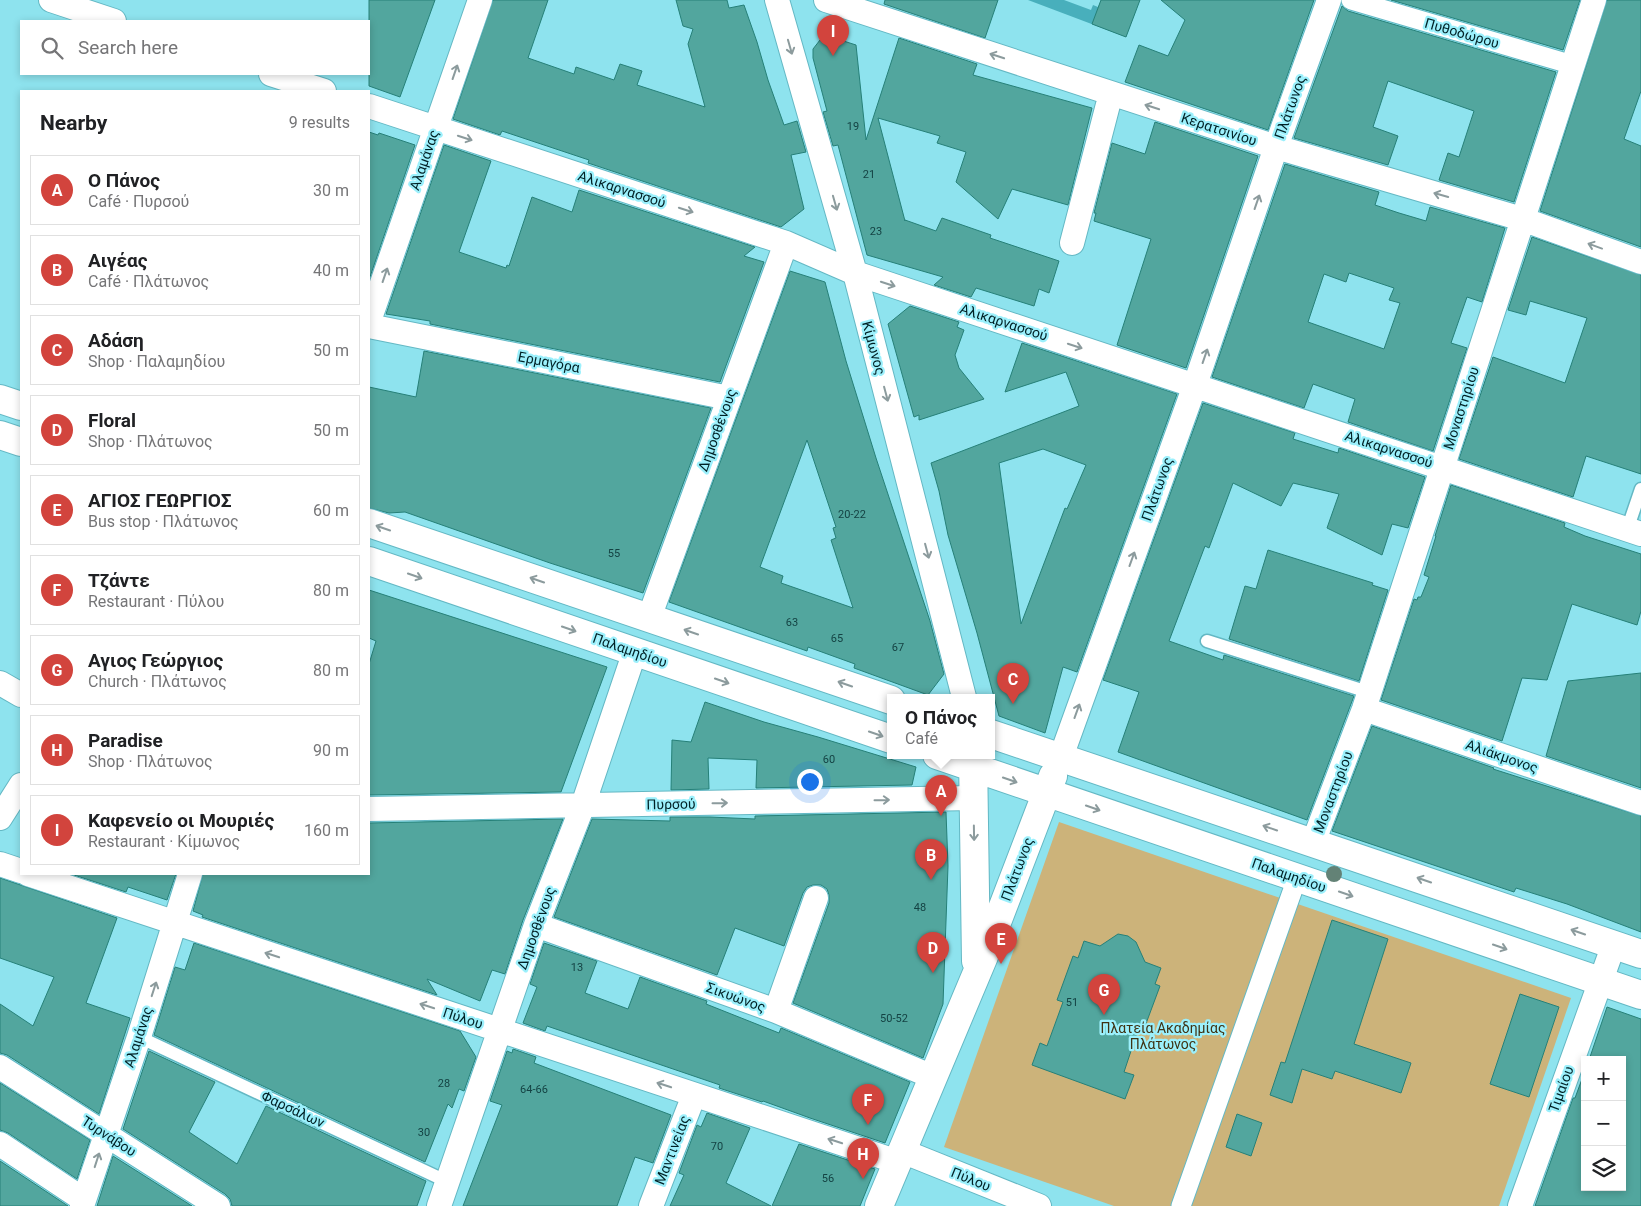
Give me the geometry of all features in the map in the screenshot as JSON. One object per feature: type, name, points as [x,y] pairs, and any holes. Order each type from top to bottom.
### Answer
[{"type":"street","points":[[51,0],[111,20]]},
{"type":"street","name":"Αλαμάνας","points":[[370,318],[480,0]]},
{"type":"street","name":"Κίμωνος","points":[[777,0],[854,273],[963,694]]},
{"type":"street","name":"Κερατσινίου","points":[[826,0],[1276,147],[1522,219],[1641,262]]},
{"type":"street","name":"Πλάτωνος","points":[[879,1206],[976,975],[1061,757],[1195,385],[1276,147],[1329,0]]},
{"type":"street","name":"Πυθοδώρου","points":[[1351,0],[1573,65]]},
{"type":"street","name":"Μοναστηρίου","points":[[1313,843],[1366,701],[1594,0]]},
{"type":"street","points":[[276,81],[319,90]]},
{"type":"street","points":[[1072,243],[1110,93]]},
{"type":"street","name":"Αλικαρνασσού","points":[[370,106],[786,243],[854,273],[1634,532]]},
{"type":"street","name":"Δημοσθένους","points":[[649,618],[786,243]]},
{"type":"street","name":"Ερμαγόρα","points":[[370,326],[729,398]]},
{"type":"street","points":[[0,399],[20,406]]},
{"type":"street","points":[[0,435],[20,442]]},
{"type":"street","points":[[370,523],[887,699]]},
{"type":"street","name":"Παλαμηδίου","points":[[370,560],[887,738]]},
{"type":"street","name":"Δημοσθένους","points":[[438,1206],[448,1182],[536,925],[583,805],[635,651]]},
{"type":"street","points":[[0,682],[20,694]]},
{"type":"street","name":"Αλιάκμονος","points":[[1366,701],[1641,803]]},
{"type":"street","points":[[995,735],[1641,954]]},
{"type":"street","name":"Πλάτωνος","points":[[973,761],[976,975]]},
{"type":"street","name":"Παλαμηδίου","points":[[973,761],[1047,792],[1641,995]]},
{"type":"street","points":[[0,818],[20,787]]},
{"type":"street","name":"Πυρσού","points":[[370,809],[974,798]]},
{"type":"street","points":[[0,864],[20,872]]},
{"type":"street","name":"Πύλου","points":[[31,875],[694,1095],[900,1157],[1039,1206]]},
{"type":"street","name":"Αλαμάνας","points":[[0,1144],[83,1203],[190,875]]},
{"type":"street","points":[[1181,1206],[1297,878]]},
{"type":"street","points":[[776,1012],[816,898]]},
{"type":"street","name":"Σικυώνος","points":[[536,925],[776,1012],[933,1077]]},
{"type":"street","name":"Τιμαίου","points":[[1520,1206],[1614,944]]},
{"type":"street","name":"Τυρνάβου","points":[[0,1067],[218,1206]]},
{"type":"street","name":"Μαντινείας","points":[[651,1206],[694,1095]]},
{"type":"lane","points":[[1634,532],[1641,489]]},
{"type":"lane","name":"Αλιάκμονος","points":[[1207,641],[1366,701]]},
{"type":"lane","name":"Φαρσάλων","points":[[138,1037],[448,1182]]},
{"type":"green space","name":"Πλατεία Ακαδημίας Πλάτωνος","points":[[1059,822],[1571,998],[1499,1206],[1114,1206],[944,1147]]},
{"type":"water","points":[[1028,0],[1064,0],[1091,10],[1093,5],[1098,7],[1101,0],[1135,13],[1126,37]]},
{"type":"building","points":[[369,0],[435,0],[400,97],[369,86]]},
{"type":"building","points":[[493,0],[548,0],[528,58],[574,74],[576,67],[614,80],[620,64],[642,71],[637,85],[705,107],[688,44],[693,29],[683,26],[676,0],[727,0],[729,8],[744,5],[784,125],[797,121],[806,152],[791,155],[804,209],[781,227],[588,163],[589,160],[502,131],[500,135],[453,119]]},
{"type":"building","points":[[885,0],[998,0],[985,38],[884,4]]},
{"type":"building","points":[[1101,0],[1140,0],[1126,37],[1092,24]]},
{"type":"building","points":[[1161,0],[1314,0],[1268,130],[1125,82],[1139,45],[1168,56],[1185,20]]},
{"type":"building","points":[[1391,0],[1580,0],[1563,50]]},
{"type":"building","points":[[1607,0],[1641,0],[1641,91],[1624,139],[1641,146],[1641,247],[1540,211]]},
{"type":"building","points":[[1342,6],[1348,11],[1556,72],[1514,202],[1439,180],[1448,153],[1459,157],[1474,111],[1388,81],[1373,127],[1398,136],[1388,165],[1294,138]]},
{"type":"building","points":[[831,37],[856,45],[866,140],[899,38],[977,64],[973,75],[1092,108],[1068,205],[1012,189],[998,219],[956,182],[966,152],[937,143],[940,136],[878,118],[905,221],[936,231],[942,218],[991,235],[990,238],[1059,261],[1049,293],[1039,289],[1034,306],[976,288],[971,297],[934,285],[943,277],[867,255],[838,145],[833,146],[823,112],[827,111],[813,58],[813,49],[820,40]]},
{"type":"building","points":[[1155,122],[1258,156],[1186,368],[1117,345],[1151,239],[1094,221],[1096,213],[1094,213],[1112,143],[1145,154]]},
{"type":"building","points":[[370,132],[378,135],[379,133],[415,145],[370,277]]},
{"type":"building","points":[[444,145],[491,161],[459,252],[506,268],[507,265],[509,266],[532,197],[572,212],[579,190],[755,247],[744,256],[764,262],[720,382],[430,324],[430,321],[386,314]]},
{"type":"building","points":[[1285,164],[1379,192],[1375,205],[1426,221],[1430,207],[1505,228],[1482,302],[1467,297],[1451,343],[1467,348],[1433,451],[1348,422],[1355,399],[1313,384],[1304,408],[1212,377]],"holes":[[[1349,273],[1394,288],[1389,300],[1400,303],[1384,349],[1308,322],[1324,274],[1346,282]]]},
{"type":"building","points":[[1532,237],[1641,275],[1641,474],[1586,456],[1573,497],[1459,459],[1493,357],[1565,383],[1587,318],[1530,301],[1526,315],[1508,310]]},
{"type":"building","points":[[790,271],[825,282],[846,361],[930,621],[944,674],[929,694],[925,694],[854,668],[855,664],[808,647],[807,651],[669,602]],"holes":[[[807,440],[836,527],[833,528],[836,538],[831,540],[853,608],[781,583],[783,576],[760,567]]]},
{"type":"building","points":[[910,306],[959,322],[957,327],[964,330],[955,355],[959,368],[984,399],[919,420],[919,415],[914,417],[888,324]]},
{"type":"building","points":[[1022,343],[1177,394],[1077,672],[1063,667],[1045,733],[999,716],[995,694],[993,694],[948,535],[931,463],[1079,406],[1066,372],[1005,392]],"holes":[[[1043,449],[1086,465],[1067,509],[1065,508],[1021,624],[999,463]]]},
{"type":"building","points":[[424,351],[711,408],[643,593],[550,563],[405,512],[389,513],[370,508],[370,387],[416,397]]},
{"type":"building","points":[[1203,403],[1295,433],[1293,439],[1338,453],[1339,448],[1425,477],[1408,528],[1392,524],[1382,555],[1327,528],[1339,494],[1293,483],[1281,506],[1233,483],[1209,548],[1205,546],[1169,641],[1223,660],[1224,655],[1354,696],[1307,820],[1118,752],[1139,692],[1103,680]]},
{"type":"building","points":[[1451,485],[1565,523],[1564,527],[1585,536],[1641,554],[1641,611],[1637,625],[1572,604],[1547,680],[1522,678],[1502,741],[1381,700],[1414,599],[1417,600],[1418,597],[1421,597],[1429,577],[1424,575]]},
{"type":"building","points":[[1268,550],[1373,583],[1372,585],[1388,590],[1359,681],[1229,639],[1245,586],[1256,589]]},
{"type":"building","points":[[370,590],[607,667],[561,792],[370,795],[370,661],[376,641],[370,638]]},
{"type":"building","points":[[1641,673],[1641,788],[1546,756],[1568,681]]},
{"type":"building","points":[[705,702],[764,722],[916,767],[912,785],[756,788],[757,760],[708,758],[709,789],[671,790],[672,740],[691,742]]},
{"type":"building","points":[[1372,726],[1493,769],[1641,816],[1641,932],[1567,904],[1516,888],[1514,892],[1332,831]]},
{"type":"building","points":[[946,812],[948,866],[943,1004],[923,1058],[793,1003],[829,903],[827,889],[821,885],[807,887],[803,893],[784,946],[735,928],[717,975],[554,917],[592,819],[670,821],[670,817],[755,819],[755,816]]},
{"type":"building","points":[[563,819],[523,920],[505,974],[492,970],[480,1001],[427,979],[437,995],[202,917],[203,915],[193,911],[203,875],[370,875],[370,823]]},
{"type":"building","points":[[74,875],[176,875],[167,900],[128,887],[126,892]]},
{"type":"building","points":[[0,878],[117,918],[86,1003],[130,1018],[99,1114],[7,1055],[0,1053],[0,1004],[33,1026],[54,977],[0,958]]},
{"type":"building","points":[[1332,920],[1388,939],[1354,1044],[1411,1063],[1401,1093],[1335,1071],[1332,1079],[1302,1069],[1292,1103],[1270,1095],[1281,1062],[1285,1063]]},
{"type":"building","points":[[1118,934],[1128,936],[1136,942],[1145,962],[1161,968],[1155,984],[1160,986],[1144,1029],[1139,1027],[1124,1072],[1134,1075],[1125,1099],[1032,1065],[1040,1043],[1047,1046],[1063,1002],[1057,1000],[1073,956],[1078,958],[1084,941],[1100,946]]},
{"type":"building","points":[[194,943],[460,1031],[476,1057],[464,1091],[459,1089],[452,1108],[448,1104],[425,1162],[154,1035],[175,967],[185,970]]},
{"type":"building","points":[[544,943],[597,961],[585,993],[628,1009],[640,977],[707,1001],[706,1004],[779,1033],[781,1028],[910,1082],[885,1143],[719,1088],[720,1085],[547,1026],[545,1031],[523,1023],[537,987],[530,984]]},
{"type":"building","points":[[1520,994],[1559,1007],[1529,1097],[1490,1084]]},
{"type":"building","points":[[1607,1007],[1641,1019],[1641,1206],[1535,1206],[1573,1098],[1575,1098],[1581,1082],[1581,1191],[1626,1191],[1626,1056],[1590,1056]]},
{"type":"building","points":[[513,1049],[536,1057],[534,1063],[671,1115],[653,1163],[635,1157],[617,1206],[463,1206],[502,1105],[490,1101],[507,1051],[512,1053]]},
{"type":"building","points":[[149,1051],[215,1082],[189,1132],[237,1164],[266,1106],[426,1181],[417,1206],[232,1206],[230,1199],[225,1194],[123,1129]]},
{"type":"building","points":[[0,1083],[90,1140],[77,1179],[8,1133],[0,1130]]},
{"type":"building","points":[[707,1113],[750,1128],[726,1183],[771,1206],[670,1206],[684,1175],[679,1173],[697,1125],[701,1127]]},
{"type":"building","points":[[1237,1114],[1262,1123],[1251,1156],[1226,1147]]},
{"type":"building","points":[[799,1144],[875,1169],[860,1206],[772,1206]]},
{"type":"building","points":[[113,1156],[192,1206],[97,1206]]},
{"type":"building","points":[[0,1161],[68,1206],[0,1206]]},
{"type":"place","name":"Καφενείο οι Μουριές","points":[[833,56]]},
{"type":"place","name":"Αδάση","points":[[1013,704]]},
{"type":"place","name":"Ο Πάνος","points":[[941,816]]},
{"type":"place","name":"Αιγέας","points":[[931,880]]},
{"type":"place","name":"ΑΓΙΟΣ ΓΕΩΡΓΙΟΣ","points":[[1001,964]]},
{"type":"place","name":"Floral","points":[[933,973]]},
{"type":"place","name":"Αγιος Γεώργιος","points":[[1104,1015]]},
{"type":"place","name":"Τζάντε","points":[[868,1125]]},
{"type":"place","name":"Paradise","points":[[863,1179]]}]
